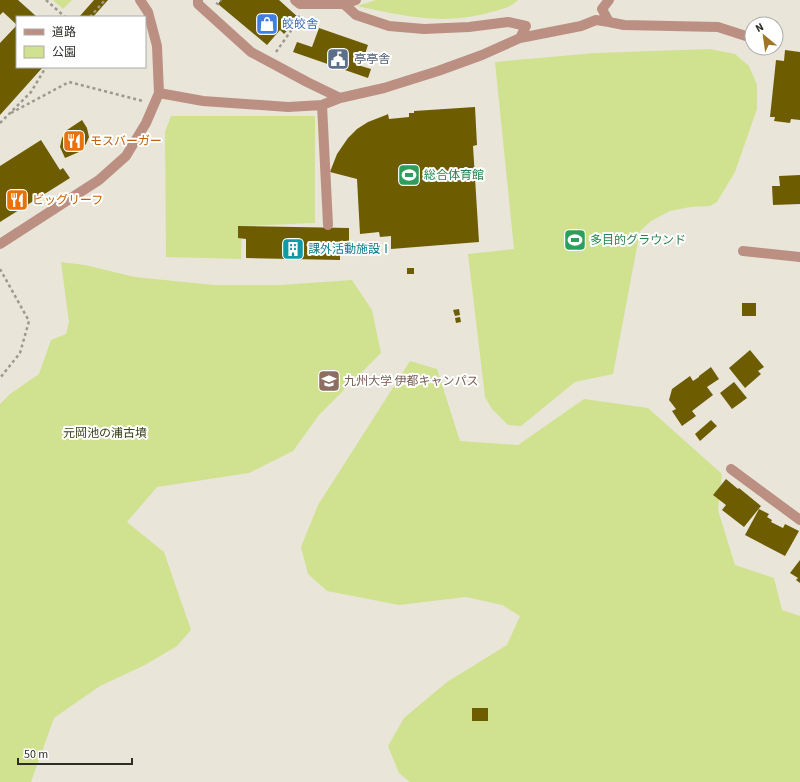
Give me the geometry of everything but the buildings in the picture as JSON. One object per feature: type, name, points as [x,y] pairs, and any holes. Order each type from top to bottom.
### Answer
[{"type":"street","points":[[0,244],[99,180],[126,156],[146,123],[159,93],[157,46],[148,12],[140,0]]},
{"type":"street","points":[[198,0],[198,4],[251,52],[340,98]]},
{"type":"street","points":[[295,0],[300,4],[344,4],[356,0]]},
{"type":"street","points":[[609,0],[602,9],[609,22]]},
{"type":"street","points":[[344,4],[356,15],[389,26],[432,28],[469,27],[508,22],[526,26],[520,38]]},
{"type":"street","points":[[159,93],[203,101],[226,103],[288,107],[322,105],[340,98],[384,88],[438,71],[520,38],[581,26],[596,20],[624,25],[718,27],[744,35]]},
{"type":"street","points":[[322,105],[328,225]]},
{"type":"street","points":[[743,251],[800,257]]},
{"type":"street","points":[[731,469],[800,520]]},
{"type":"path","points":[[46,0],[64,16]]},
{"type":"path","points":[[91,16],[105,0]]},
{"type":"path","points":[[275,55],[300,18],[296,13]]},
{"type":"path","points":[[0,123],[31,92],[45,68]]},
{"type":"path","points":[[11,113],[69,82],[145,102]]},
{"type":"path","points":[[0,269],[29,321],[20,353],[0,378]]},
{"type":"green space","points":[[53,0],[72,0],[63,9]]},
{"type":"green space","points":[[376,0],[518,0],[509,7],[502,9],[473,16],[440,19],[407,16],[357,6]]},
{"type":"green space","name":"多目的グラウンド","points":[[710,49],[735,54],[749,66],[757,85],[757,109],[735,172],[717,202],[710,206],[690,207],[670,211],[651,221],[640,231],[613,374],[575,382],[521,426],[508,425],[492,409],[485,397],[468,254],[514,249],[495,62],[595,53]]},
{"type":"green space","points":[[171,116],[315,116],[315,223],[242,226],[241,259],[166,257],[165,132]]},
{"type":"green space","name":"元岡池の浦古墳","points":[[61,262],[85,265],[135,277],[213,285],[280,285],[352,280],[372,310],[381,353],[319,415],[293,451],[249,473],[157,487],[127,522],[164,552],[191,630],[177,646],[145,665],[100,686],[54,718],[31,782],[0,782],[0,404],[10,394],[39,374],[51,340],[66,334],[69,322]]},
{"type":"green space","points":[[410,361],[437,369],[460,441],[518,445],[584,399],[648,408],[722,474],[718,510],[735,565],[774,578],[782,610],[800,616],[800,782],[410,782],[399,773],[388,746],[404,718],[447,682],[507,645],[520,616],[502,605],[466,597],[399,605],[327,591],[308,574],[301,547],[318,505]]},
{"type":"place","name":"皎皎舎","points":[[267,24]]},
{"type":"place","name":"亭亭舎","points":[[338,59]]},
{"type":"place","name":"モスバーガー","points":[[74,141]]},
{"type":"place","name":"総合体育館","points":[[409,175]]},
{"type":"place","name":"ビッグリーフ","points":[[17,200]]},
{"type":"place","name":"多目的グラウンド","points":[[575,240]]},
{"type":"place","name":"課外活動施設Ⅰ","points":[[293,249]]},
{"type":"place","name":"九州大学 伊都キャンパス","points":[[329,381]]}]
